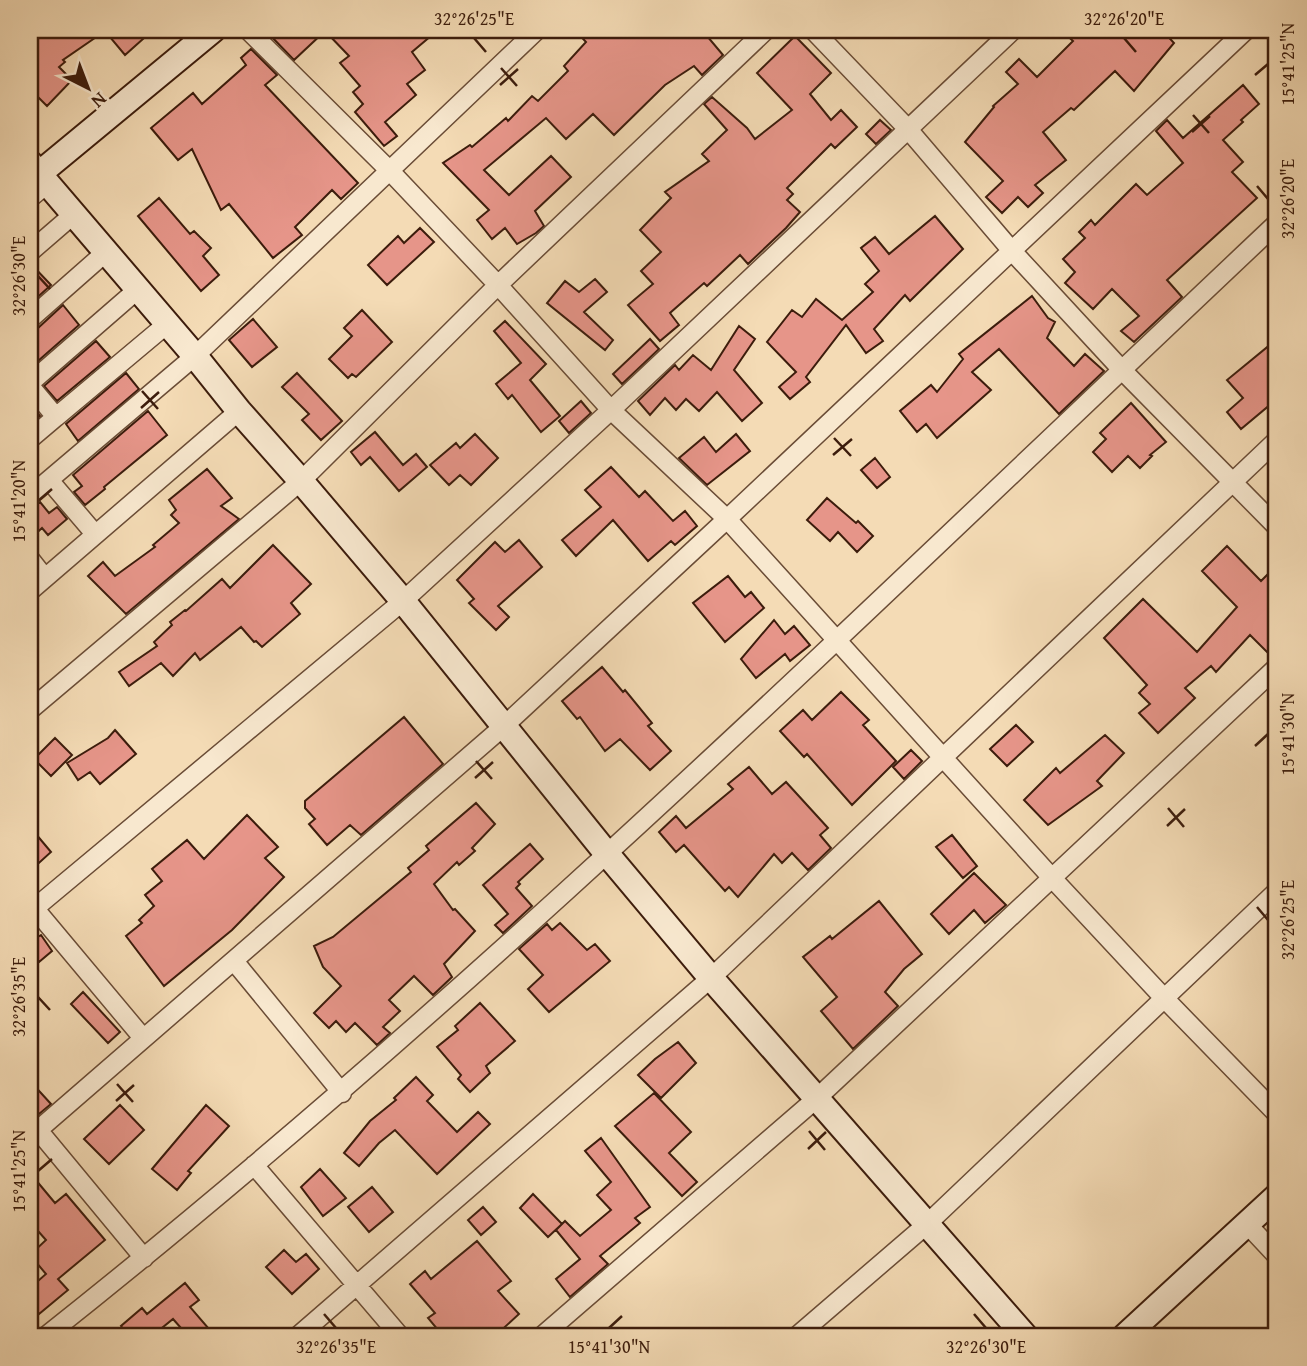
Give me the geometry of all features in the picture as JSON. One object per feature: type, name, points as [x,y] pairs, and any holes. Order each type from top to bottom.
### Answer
[{"type":"street","points":[[213,30],[37,179],[74,214],[403,601],[711,978],[1025,1336]]},
{"type":"street","points":[[248,30],[389,170],[611,410],[727,519],[1052,878],[1277,1114]]},
{"type":"street","points":[[30,496],[195,356],[537,30]]},
{"type":"street","points":[[30,710],[301,481],[498,285],[766,30]]},
{"type":"street","points":[[813,30],[907,128],[1012,251],[1122,370],[1277,527]]},
{"type":"street","points":[[144,1038],[31,908],[403,601],[611,410],[1013,30]]},
{"type":"street","points":[[144,1258],[34,1134],[504,726],[1246,30]]},
{"type":"street","points":[[30,252],[74,214]]},
{"type":"street","points":[[46,1336],[342,1093],[607,854],[1277,223]]},
{"type":"street","points":[[30,319],[106,252]]},
{"type":"street","points":[[56,417],[30,385],[137,289]]},
{"type":"street","points":[[30,439],[166,324]]},
{"type":"street","points":[[30,591],[239,411]]},
{"type":"street","points":[[298,1336],[711,978],[1277,440]]},
{"type":"street","points":[[49,480],[95,534]]},
{"type":"street","points":[[30,559],[45,578]]},
{"type":"street","points":[[542,1336],[816,1099],[1277,667]]},
{"type":"street","points":[[797,1336],[926,1225],[1277,891]]},
{"type":"street","points":[[234,961],[342,1093]]},
{"type":"street","points":[[254,1165],[400,1336]]},
{"type":"street","points":[[1125,1336],[1277,1196]]},
{"type":"street","points":[[1247,1224],[1277,1256]]},
{"type":"building","points":[[30,30],[153,30],[125,55],[105,31],[63,60],[65,62],[59,67],[72,80],[47,106],[30,89]]},
{"type":"building","points":[[271,30],[438,30],[412,52],[425,70],[407,84],[416,95],[385,122],[397,136],[384,146],[355,112],[363,104],[353,92],[360,86],[340,63],[349,56],[325,31],[294,60],[268,33]]},
{"type":"building","points":[[575,30],[702,30],[723,55],[702,75],[694,66],[665,85],[614,135],[593,114],[566,139],[546,118],[484,170],[509,195],[551,156],[571,177],[535,211],[544,226],[536,233],[517,244],[505,228],[492,239],[477,220],[489,210],[443,163],[470,145],[472,147],[506,118],[508,121],[532,96],[538,101],[568,71],[564,66],[586,42]]},
{"type":"building","points":[[1061,30],[1162,30],[1174,43],[1134,91],[1115,71],[1074,110],[1071,108],[1043,132],[1066,160],[1035,185],[1043,193],[1028,207],[1018,197],[1002,213],[986,197],[1003,181],[965,142],[993,106],[1018,84],[1006,72],[1019,59],[1037,77],[1073,41]]},
{"type":"building","points":[[795,36],[831,73],[810,94],[831,120],[841,110],[857,127],[835,148],[831,144],[787,188],[793,194],[787,200],[800,212],[786,228],[748,264],[740,255],[707,286],[704,283],[670,313],[679,325],[660,341],[628,305],[653,284],[641,271],[661,252],[640,230],[671,198],[665,192],[709,161],[702,154],[727,130],[704,104],[712,97],[747,128],[755,139],[792,110],[757,73]]},
{"type":"building","points":[[251,49],[277,75],[265,85],[358,183],[341,199],[332,190],[295,227],[302,235],[273,258],[229,204],[221,210],[192,149],[178,160],[151,128],[193,93],[202,104],[246,65],[241,58]]},
{"type":"building","points":[[1243,85],[1259,104],[1223,140],[1243,162],[1232,172],[1257,198],[1167,280],[1182,297],[1134,342],[1121,331],[1139,316],[1112,289],[1093,309],[1065,283],[1075,272],[1063,259],[1085,238],[1079,232],[1091,220],[1095,225],[1136,184],[1147,195],[1183,163],[1156,131],[1167,120],[1183,138]]},
{"type":"building","points":[[880,120],[891,130],[876,144],[866,134]]},
{"type":"building","points":[[159,198],[190,234],[194,231],[211,248],[203,256],[219,275],[201,291],[138,216]]},
{"type":"building","points":[[935,216],[963,249],[910,301],[905,295],[874,329],[883,341],[866,353],[846,325],[806,377],[810,382],[790,399],[779,387],[796,372],[767,342],[792,310],[802,317],[816,299],[842,320],[873,292],[865,284],[879,271],[861,248],[875,237],[889,254]]},
{"type":"building","points":[[420,228],[434,242],[387,285],[368,265],[398,236],[404,243]]},
{"type":"building","points":[[30,263],[51,285],[30,304]]},
{"type":"building","points":[[595,279],[607,292],[584,312],[613,340],[605,350],[547,303],[565,281],[579,292]]},
{"type":"building","points":[[1032,296],[1048,318],[1055,322],[1047,338],[1074,366],[1085,354],[1104,371],[1059,414],[999,349],[972,372],[991,390],[937,438],[926,424],[917,432],[900,411],[931,385],[937,392],[963,359],[959,354]]},
{"type":"building","points":[[63,305],[79,325],[30,368],[30,330],[38,328]]},
{"type":"building","points":[[362,310],[392,342],[356,377],[352,374],[348,378],[329,359],[352,336],[344,328]]},
{"type":"building","points":[[253,319],[277,347],[252,367],[229,340]]},
{"type":"building","points":[[505,321],[546,364],[530,380],[560,416],[541,432],[512,395],[508,399],[496,384],[521,363],[494,331]]},
{"type":"building","points":[[739,326],[755,339],[734,370],[762,403],[742,421],[717,392],[699,411],[686,399],[676,410],[665,398],[650,415],[638,401],[675,365],[679,370],[693,355],[711,370]]},
{"type":"building","points":[[650,339],[659,349],[622,384],[613,374]]},
{"type":"building","points":[[1277,339],[1277,399],[1241,429],[1227,412],[1243,398],[1227,380]]},
{"type":"building","points":[[96,341],[110,357],[57,401],[44,386]]},
{"type":"building","points":[[126,373],[139,389],[78,441],[66,424]]},
{"type":"building","points":[[297,373],[342,421],[321,440],[302,420],[309,414],[282,387]]},
{"type":"building","points":[[581,401],[591,413],[569,433],[559,421]]},
{"type":"building","points":[[30,403],[40,416],[30,424]]},
{"type":"building","points":[[1131,403],[1166,442],[1150,455],[1152,456],[1140,468],[1128,456],[1112,472],[1093,452],[1106,439],[1100,433]]},
{"type":"building","points":[[148,411],[167,435],[85,505],[74,492],[82,486],[73,475]]},
{"type":"building","points":[[375,432],[403,465],[416,454],[427,467],[399,491],[370,457],[361,465],[351,452]]},
{"type":"building","points":[[475,434],[498,458],[471,485],[460,475],[449,485],[430,465],[456,443],[460,448]]},
{"type":"building","points":[[736,434],[750,451],[707,485],[679,458],[704,437],[716,452]]},
{"type":"building","points":[[875,458],[890,477],[877,488],[861,470]]},
{"type":"building","points":[[611,467],[639,497],[645,491],[673,521],[685,511],[697,526],[675,545],[671,541],[648,561],[613,520],[576,556],[562,540],[601,507],[585,490]]},
{"type":"building","points":[[207,469],[232,498],[221,506],[239,519],[126,614],[88,576],[103,562],[115,576],[155,547],[153,545],[179,523],[171,515],[176,510],[169,500]]},
{"type":"building","points":[[827,498],[873,536],[857,552],[838,532],[830,541],[807,520]]},
{"type":"building","points":[[40,502],[49,513],[57,507],[67,519],[48,535],[42,528],[30,539],[30,508]]},
{"type":"building","points":[[519,540],[542,567],[498,606],[509,617],[496,630],[469,603],[474,599],[457,580],[495,542],[505,552]]},
{"type":"building","points":[[273,545],[311,584],[291,603],[300,614],[262,647],[241,627],[200,660],[195,653],[173,676],[161,663],[129,686],[119,672],[157,646],[154,642],[172,625],[170,622],[222,579],[230,588]]},
{"type":"building","points":[[1227,546],[1261,581],[1277,565],[1277,656],[1272,657],[1250,635],[1216,672],[1211,666],[1185,688],[1195,698],[1158,733],[1139,713],[1150,704],[1139,693],[1147,685],[1104,638],[1143,599],[1197,652],[1237,607],[1202,571]]},
{"type":"building","points":[[728,576],[745,597],[751,592],[764,608],[725,642],[693,603]]},
{"type":"building","points":[[774,620],[785,634],[794,626],[810,645],[790,661],[785,654],[756,678],[741,659]]},
{"type":"building","points":[[602,667],[623,692],[625,690],[652,723],[648,726],[671,751],[650,770],[620,739],[605,751],[580,717],[577,719],[562,701]]},
{"type":"building","points":[[841,692],[869,720],[863,725],[896,761],[852,805],[807,754],[804,757],[780,731],[803,710],[812,720]]},
{"type":"building","points":[[404,717],[443,764],[361,835],[350,825],[327,845],[309,824],[315,819],[305,808],[305,801]]},
{"type":"building","points":[[1016,725],[1033,742],[1007,766],[990,749]]},
{"type":"building","points":[[115,730],[136,754],[100,784],[90,772],[78,780],[67,763],[108,738]]},
{"type":"building","points":[[1105,735],[1124,753],[1097,781],[1102,786],[1048,825],[1024,800],[1056,768],[1060,773]]},
{"type":"building","points":[[55,738],[72,755],[51,776],[34,759]]},
{"type":"building","points":[[911,750],[922,761],[904,779],[893,767]]},
{"type":"building","points":[[749,767],[772,794],[786,782],[828,828],[820,835],[831,848],[808,870],[792,853],[782,863],[774,854],[738,897],[729,887],[725,891],[684,845],[676,852],[659,832],[676,816],[686,828],[733,789],[728,784]]},
{"type":"building","points":[[476,803],[495,824],[472,848],[475,851],[459,865],[457,862],[434,884],[453,910],[455,909],[475,931],[444,964],[452,977],[433,995],[414,976],[389,1000],[400,1011],[383,1027],[390,1033],[377,1045],[355,1023],[346,1032],[336,1021],[329,1028],[314,1013],[341,986],[323,967],[314,946],[333,937],[411,872],[408,868],[429,850],[426,846]]},
{"type":"building","points":[[247,815],[278,847],[265,858],[284,877],[232,930],[164,986],[126,936],[142,923],[139,920],[154,906],[145,895],[162,881],[152,869],[187,840],[204,859]]},
{"type":"building","points":[[30,827],[51,852],[30,871]]},
{"type":"building","points":[[952,835],[977,866],[963,878],[936,847]]},
{"type":"building","points":[[530,844],[543,859],[518,882],[520,884],[516,888],[532,906],[503,933],[495,925],[508,914],[483,885]]},
{"type":"building","points":[[974,873],[1006,905],[985,923],[974,910],[949,934],[931,914]]},
{"type":"building","points":[[879,901],[922,954],[904,969],[885,992],[898,1006],[853,1049],[821,1011],[837,997],[803,957],[830,936],[832,939]]},
{"type":"building","points":[[560,923],[587,950],[595,944],[610,961],[549,1012],[528,989],[543,975],[519,949],[547,924],[552,930]]},
{"type":"building","points":[[41,935],[52,951],[39,962],[37,959],[30,964],[30,942]]},
{"type":"building","points":[[83,992],[120,1032],[108,1043],[71,1004]]},
{"type":"building","points":[[480,1003],[515,1041],[486,1066],[490,1073],[470,1092],[458,1079],[461,1075],[437,1047],[458,1030],[455,1026]]},
{"type":"building","points":[[678,1042],[696,1063],[661,1098],[638,1075]]},
{"type":"building","points":[[416,1077],[433,1095],[427,1101],[457,1132],[478,1112],[490,1124],[437,1174],[395,1130],[379,1143],[359,1166],[344,1153],[370,1121],[396,1100],[394,1098]]},
{"type":"building","points":[[30,1081],[51,1104],[39,1114],[30,1105]]},
{"type":"building","points":[[654,1093],[691,1132],[669,1153],[697,1182],[682,1196],[615,1126]]},
{"type":"building","points":[[120,1105],[144,1130],[109,1164],[84,1139]]},
{"type":"building","points":[[206,1105],[229,1126],[188,1171],[191,1173],[177,1190],[152,1169]]},
{"type":"building","points":[[601,1138],[650,1207],[635,1218],[640,1223],[600,1256],[608,1264],[570,1297],[556,1279],[580,1259],[556,1230],[565,1221],[580,1236],[611,1210],[597,1195],[611,1182],[585,1151]]},
{"type":"building","points":[[320,1169],[346,1198],[323,1216],[301,1187]]},
{"type":"building","points":[[30,1173],[55,1203],[66,1194],[105,1240],[58,1279],[68,1290],[39,1314],[30,1302],[30,1288],[46,1274],[30,1255],[46,1240],[30,1222]]},
{"type":"building","points":[[372,1187],[393,1212],[369,1232],[348,1207]]},
{"type":"building","points":[[533,1194],[562,1224],[548,1237],[520,1208]]},
{"type":"building","points":[[483,1207],[496,1222],[481,1235],[468,1220]]},
{"type":"building","points":[[477,1241],[511,1281],[498,1291],[519,1314],[495,1336],[443,1336],[428,1318],[435,1313],[410,1284],[425,1271],[431,1279]]},
{"type":"building","points":[[284,1250],[296,1262],[306,1254],[319,1269],[292,1294],[266,1267]]},
{"type":"building","points":[[185,1283],[199,1300],[190,1307],[215,1336],[188,1336],[173,1319],[152,1336],[129,1336],[121,1326],[142,1308],[147,1314]]}]
